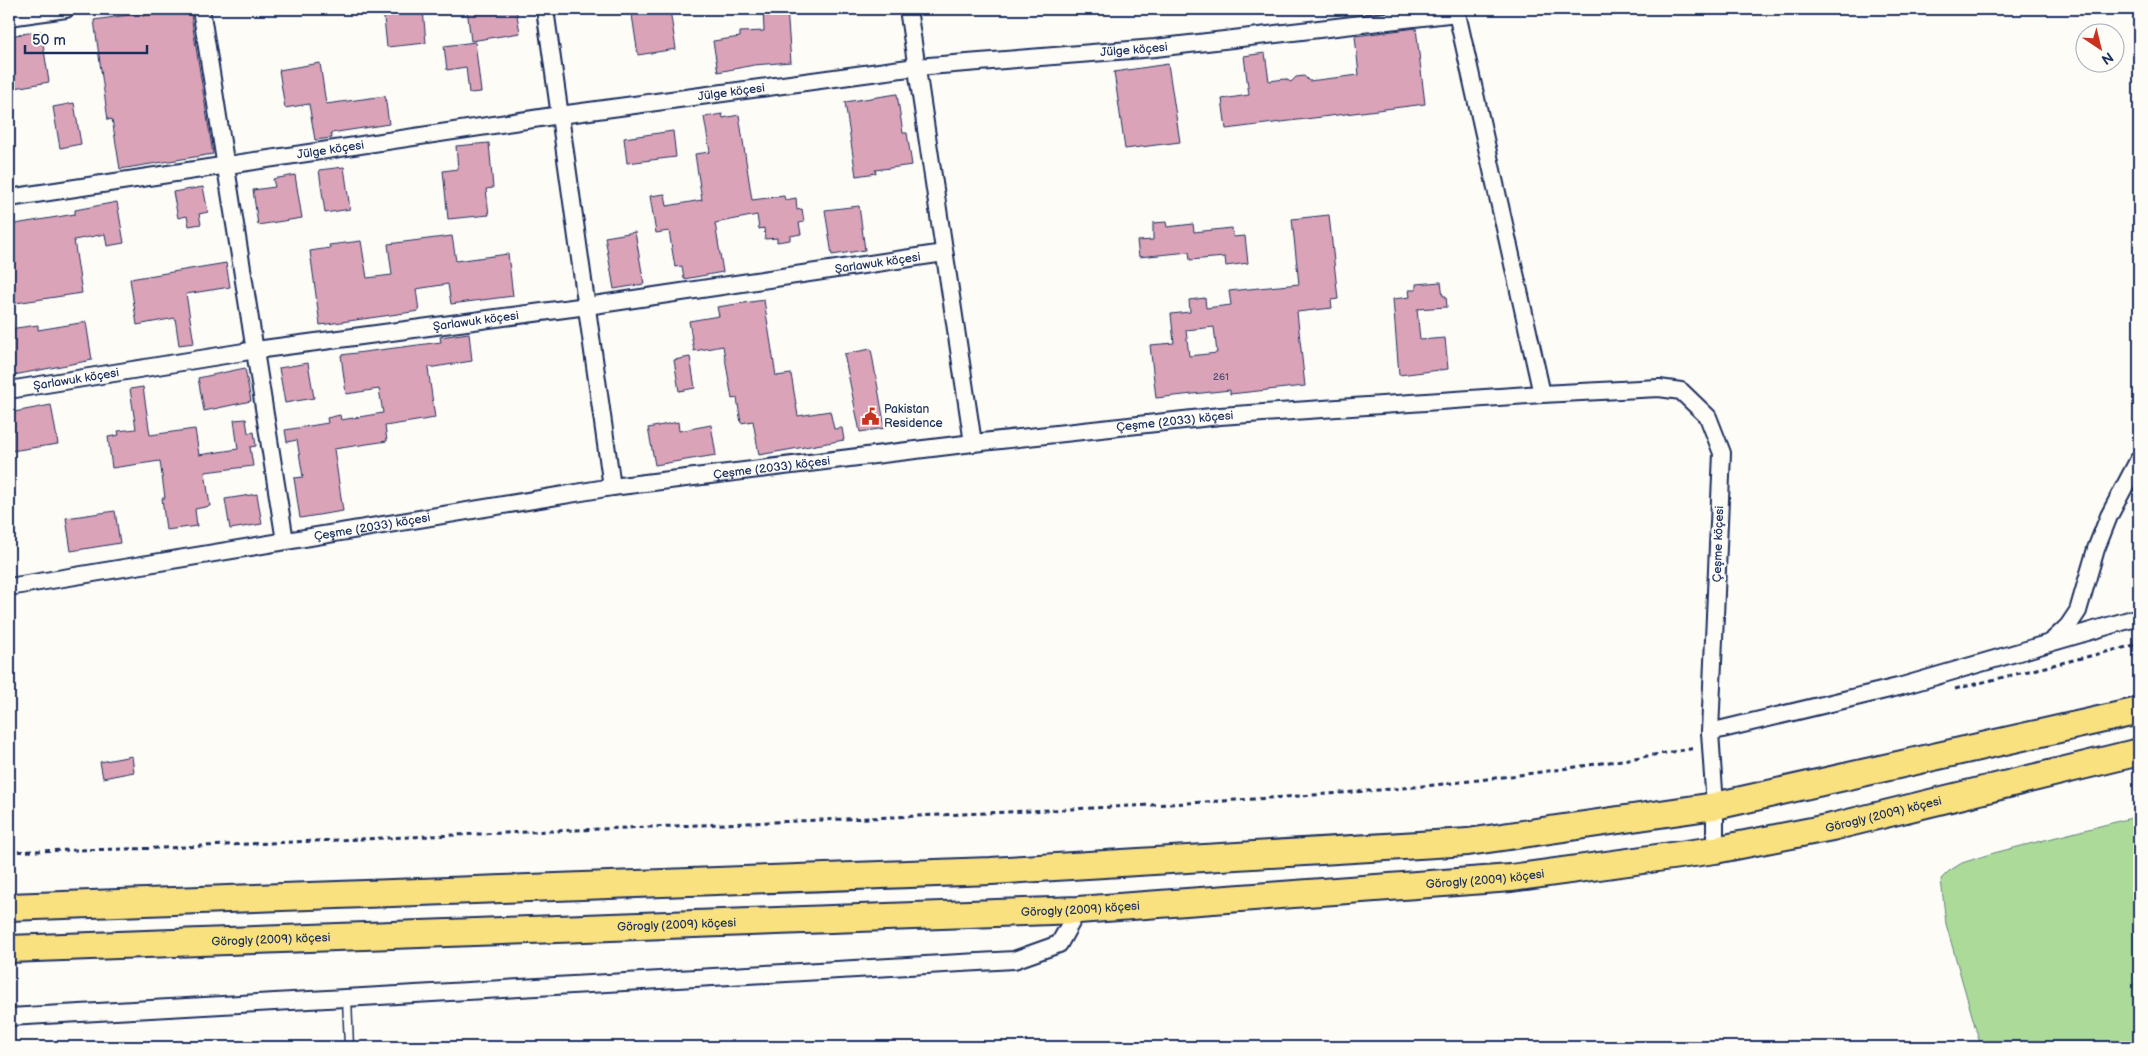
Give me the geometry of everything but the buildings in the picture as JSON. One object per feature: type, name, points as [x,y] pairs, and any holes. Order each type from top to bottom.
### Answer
[{"type":"main road","points":[[9,907],[1011,870],[1468,842],[1715,806],[2139,711]]},
{"type":"main road","name":"Görogly (2009) köçesi","points":[[9,949],[1078,910],[1511,878],[1715,850],[1832,827],[2139,752]]},
{"type":"street","points":[[9,17],[66,9]]},
{"type":"street","points":[[201,9],[286,541]]},
{"type":"street","points":[[545,9],[612,487]]},
{"type":"street","points":[[908,9],[973,443]]},
{"type":"street","points":[[1457,11],[1542,394]]},
{"type":"street","name":"Jülge köçesi","points":[[9,198],[560,115],[916,67],[1155,48],[1457,11]]},
{"type":"street","name":"Şarlawuk köçesi","points":[[9,390],[256,350],[587,306],[944,253]]},
{"type":"street","name":"Çeşme köçesi","points":[[1542,394],[1659,388],[1681,391],[1708,417],[1722,453],[1710,739],[1715,806],[1715,850]]},
{"type":"street","name":"Çeşme (2033) köçesi","points":[[9,587],[612,487],[973,443],[1220,416],[1542,394]]},
{"type":"street","points":[[2050,642],[2068,626],[2078,611],[2096,549],[2109,516],[2139,459]]},
{"type":"street","points":[[1710,739],[1902,686],[2139,617]]},
{"type":"street","points":[[9,1017],[1014,960],[1059,944],[1078,910]]},
{"type":"lane","points":[[347,998],[349,1047]]},
{"type":"path","points":[[1951,690],[2139,644]]},
{"type":"path","points":[[9,852],[199,847],[1076,809],[1287,796],[1471,780],[1635,758],[1710,739]]},
{"type":"green space","points":[[2139,816],[2139,1047],[1981,1047],[1946,924],[1941,879],[1949,871],[1962,863],[1990,854]]},
{"type":"place","name":"Pakistan Residence","points":[[870,416]]}]
